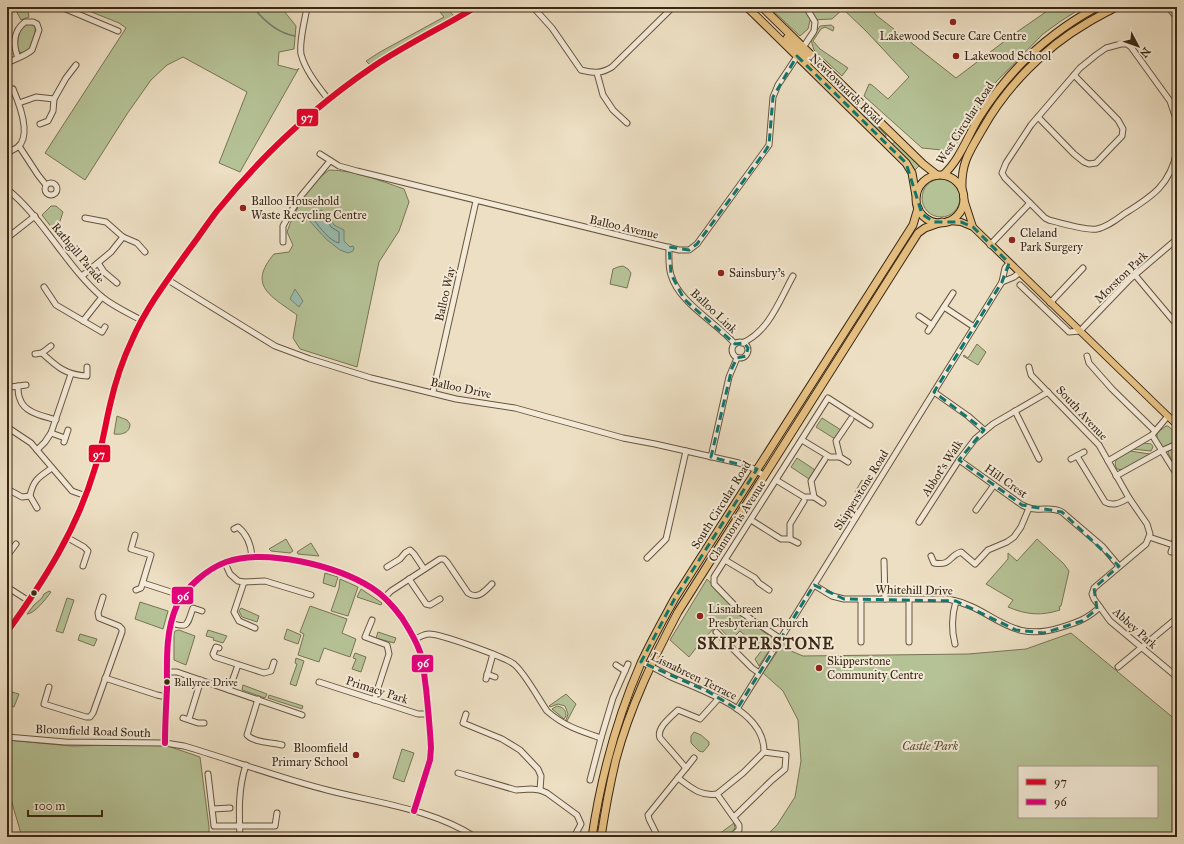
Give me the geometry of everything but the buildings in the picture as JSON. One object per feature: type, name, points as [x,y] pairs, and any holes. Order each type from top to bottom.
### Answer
[{"type":"highway","name":"Newtownards Road","points":[[747,7],[800,52],[923,164],[940,175]]},
{"type":"highway","points":[[759,7],[800,52]]},
{"type":"highway","name":"Newtownards Road","points":[[762,7],[832,91],[906,163],[912,173],[916,196]]},
{"type":"highway","name":"West Circular Road","points":[[940,175],[953,165],[992,97],[1010,75],[1026,58],[1053,36],[1097,7]]},
{"type":"highway","name":"West Circular Road","points":[[963,192],[963,167],[968,154],[986,123],[1018,79],[1032,65],[1060,42],[1086,23],[1116,7]]},
{"type":"highway","points":[[940,175],[951,177],[957,182],[963,192],[961,209],[957,215],[945,222],[934,222],[922,214],[918,208],[916,196],[925,180],[940,175]]},
{"type":"highway","name":"South Circular Road","points":[[601,837],[616,758],[630,716],[650,666],[678,612],[761,473],[913,225],[918,208]]},
{"type":"highway","name":"South Circular Road","points":[[592,837],[602,781],[616,730],[641,662],[675,598],[800,419],[918,233],[925,228],[945,222]]},
{"type":"main road","points":[[963,192],[972,227]]},
{"type":"main road","points":[[945,222],[961,222],[972,227],[1177,425]]},
{"type":"street","points":[[61,7],[118,31]]},
{"type":"street","points":[[307,7],[301,44],[302,55],[309,72],[328,100]]},
{"type":"street","points":[[7,632],[29,601],[68,538],[86,496],[96,467],[110,403],[120,369],[141,320],[210,220],[240,184],[288,134],[347,84],[393,54],[476,7]]},
{"type":"street","points":[[533,7],[552,28],[581,70],[597,73],[604,72],[612,67],[673,7]]},
{"type":"street","name":"Balloo Avenue","points":[[320,154],[339,166],[357,171],[669,248],[689,250],[698,244],[769,145],[773,97],[778,85],[814,31],[815,22],[806,7]]},
{"type":"street","points":[[1170,8],[1177,18]]},
{"type":"street","points":[[7,63],[18,58],[30,52],[34,48],[39,30],[37,24],[33,22],[25,22],[18,28],[14,45],[18,58]]},
{"type":"street","points":[[1177,122],[1176,114],[1170,101],[1131,47],[1127,44],[1118,44],[1096,55],[1074,75],[1031,125],[1006,163],[1002,173],[1004,178],[1042,216],[1049,220],[1096,229],[1106,226],[1159,190],[1170,171],[1177,151]]},
{"type":"street","points":[[40,124],[48,121],[53,111],[54,99],[66,78],[76,65]]},
{"type":"street","points":[[597,73],[603,95],[613,110],[627,123]]},
{"type":"street","points":[[1038,117],[1074,154],[1089,164],[1096,163],[1122,136],[1123,128],[1118,120],[1074,75]]},
{"type":"street","points":[[7,153],[19,146],[23,139],[24,129],[19,103],[13,89]]},
{"type":"street","points":[[19,103],[36,97],[54,99]]},
{"type":"street","points":[[19,146],[46,185]]},
{"type":"street","points":[[283,242],[283,226],[300,196],[330,160]]},
{"type":"street","name":"Rathgill Parade","points":[[7,189],[35,216],[82,276],[102,297],[141,320]]},
{"type":"street","name":"Balloo Way","points":[[433,392],[476,201]]},
{"type":"street","points":[[990,245],[1030,203]]},
{"type":"street","points":[[7,238],[35,216]]},
{"type":"street","points":[[85,218],[106,222],[123,237],[137,243],[145,252]]},
{"type":"street","points":[[82,276],[111,252],[123,237]]},
{"type":"street","name":"Morston Park","points":[[1080,331],[1134,275],[1177,239]]},
{"type":"street","name":"Balloo Link","points":[[669,248],[669,264],[671,274],[674,283],[684,299],[725,333],[735,344]]},
{"type":"street","points":[[98,263],[104,272],[117,283]]},
{"type":"street","name":"Skipperstone Road","points":[[737,709],[1002,282],[1005,268],[1009,263]]},
{"type":"street","points":[[1050,303],[1083,268]]},
{"type":"street","points":[[1002,282],[1019,273]]},
{"type":"street","points":[[1134,275],[1177,325]]},
{"type":"street","points":[[742,342],[747,346],[748,354],[744,358],[737,358],[734,356],[732,351],[735,344],[757,334],[770,319],[793,276]]},
{"type":"street","name":"Balloo Drive","points":[[168,280],[275,346],[310,359],[371,378],[433,392],[456,399],[515,408],[623,438],[739,463],[761,473]]},
{"type":"street","points":[[1020,285],[1067,330],[1070,332],[1080,331]]},
{"type":"street","points":[[44,287],[56,305],[102,332],[105,327]]},
{"type":"street","points":[[928,331],[953,293]]},
{"type":"street","points":[[83,321],[102,297]]},
{"type":"street","points":[[944,308],[974,327]]},
{"type":"street","points":[[919,316],[932,325]]},
{"type":"street","points":[[35,354],[42,353],[51,346]]},
{"type":"street","points":[[42,353],[57,367],[71,374],[88,376],[87,367]]},
{"type":"street","points":[[1087,356],[1089,363],[1153,433],[1161,451],[1177,475]]},
{"type":"street","points":[[711,457],[729,377],[737,358]]},
{"type":"street","name":"South Avenue","points":[[1029,367],[1031,375],[1099,445],[1129,498],[1147,524],[1150,530],[1149,537]]},
{"type":"street","points":[[37,450],[51,433],[71,374]]},
{"type":"street","points":[[11,387],[26,384]]},
{"type":"street","points":[[18,386],[20,400],[26,408],[56,420]]},
{"type":"street","points":[[934,392],[968,416],[984,430]]},
{"type":"street","name":"Abbot's Walk","points":[[919,522],[969,445],[984,430],[1048,392]]},
{"type":"street","name":"Clanmorris Avenue","points":[[781,639],[742,613],[714,584],[714,577],[828,398],[870,425]]},
{"type":"street","points":[[1015,411],[1040,459]]},
{"type":"street","points":[[1108,461],[1153,433],[1168,416]]},
{"type":"street","points":[[840,457],[836,442],[851,419]]},
{"type":"street","points":[[7,427],[31,443],[72,491],[86,496]]},
{"type":"street","points":[[51,433],[65,440],[68,430]]},
{"type":"street","points":[[802,440],[830,457],[840,457],[848,462]]},
{"type":"street","points":[[1116,476],[1161,451],[1177,444]]},
{"type":"street","points":[[647,558],[666,539],[686,451]]},
{"type":"street","points":[[1071,459],[1084,452]]},
{"type":"street","points":[[1077,456],[1105,502],[1113,504],[1120,503],[1129,498]]},
{"type":"street","points":[[814,498],[811,482],[825,459]]},
{"type":"street","name":"Hill Crest","points":[[959,460],[1022,505],[1029,508],[1057,509],[1062,512],[1103,547],[1119,566]]},
{"type":"street","points":[[37,508],[30,496],[34,482],[52,468]]},
{"type":"street","points":[[776,480],[804,497],[814,498],[823,503]]},
{"type":"street","points":[[976,510],[994,485]]},
{"type":"street","points":[[11,491],[22,497],[30,496]]},
{"type":"street","points":[[790,538],[790,524],[804,501]]},
{"type":"street","points":[[931,556],[934,563],[942,564],[946,563],[957,553],[961,552],[975,564],[988,550],[1007,542],[1014,537],[1021,527],[1029,508]]},
{"type":"street","points":[[751,520],[781,539],[790,538],[798,543]]},
{"type":"street","points":[[234,529],[238,527],[242,531],[250,544],[252,558]]},
{"type":"street","points":[[135,535],[130,549],[152,556],[141,588],[136,590]]},
{"type":"street","points":[[1119,566],[1143,547],[1149,537],[1173,545]]},
{"type":"street","points":[[68,538],[88,551],[83,566]]},
{"type":"street","points":[[1171,552],[1176,538]]},
{"type":"street","points":[[7,556],[16,544]]},
{"type":"street","points":[[387,567],[400,559],[410,550],[424,570]]},
{"type":"street","points":[[165,743],[168,635],[178,605],[183,597],[206,573],[225,563],[252,558],[286,559],[308,562],[341,573],[364,584],[384,598],[401,616],[415,639],[424,672],[431,748],[430,760],[414,811]]},
{"type":"street","points":[[384,598],[391,591],[440,559],[444,559],[468,593],[472,596],[477,596],[484,592],[492,584]]},
{"type":"street","points":[[724,560],[754,578],[769,590]]},
{"type":"street","points":[[884,561],[885,599]]},
{"type":"street","points":[[225,563],[233,577],[238,581],[269,581],[311,595]]},
{"type":"street","name":"Abbey Park","points":[[1119,566],[1094,588],[1092,591],[1094,599],[1110,621],[1177,677]]},
{"type":"street","points":[[409,579],[426,604],[430,605],[440,599]]},
{"type":"street","points":[[244,582],[234,612],[239,621],[255,628]]},
{"type":"street","points":[[143,583],[183,597]]},
{"type":"street","name":"Whitehill Drive","points":[[814,584],[836,598],[860,600],[948,599],[971,606],[997,622],[1016,630],[1032,633],[1049,632],[1082,621],[1100,607]]},
{"type":"street","points":[[7,587],[29,601]]},
{"type":"street","points":[[50,687],[44,704],[86,717],[90,717],[93,713],[122,629],[120,626],[100,618],[98,613],[103,597]]},
{"type":"street","points":[[909,599],[909,642]]},
{"type":"street","points":[[860,600],[861,642]]},
{"type":"street","points":[[955,644],[952,616],[956,601]]},
{"type":"street","points":[[171,623],[182,627],[187,623],[193,608],[202,611]]},
{"type":"street","points":[[1118,667],[1177,618]]},
{"type":"street","points":[[372,620],[365,637],[387,645],[389,654],[374,700]]},
{"type":"street","points":[[716,632],[752,668],[759,673]]},
{"type":"street","points":[[415,639],[423,635],[432,634],[510,660],[517,666],[552,715],[573,729],[601,738]]},
{"type":"street","points":[[219,648],[216,647],[213,654],[215,657],[264,673],[271,671],[274,662]]},
{"type":"street","points":[[493,654],[486,677],[495,676]]},
{"type":"street","name":"Lisnabreen Terrace","points":[[641,662],[668,676],[707,691],[737,709],[746,716],[759,731],[764,743],[764,752]]},
{"type":"street","points":[[590,780],[613,698],[628,664]]},
{"type":"street","points":[[229,690],[238,665]]},
{"type":"street","points":[[616,665],[624,671]]},
{"type":"street","points":[[167,672],[177,672],[302,715]]},
{"type":"street","points":[[105,678],[157,695],[166,696]]},
{"type":"street","points":[[201,680],[186,719],[198,723],[204,723]]},
{"type":"street","name":"Primacy Park","points":[[319,682],[418,714],[428,714]]},
{"type":"street","points":[[686,768],[660,738],[658,734],[660,729],[678,710],[700,719],[719,698]]},
{"type":"street","points":[[258,699],[247,735],[250,738],[263,742],[271,742],[282,745]]},
{"type":"street","points":[[466,714],[463,723],[502,739],[520,750],[538,769],[541,776],[540,790]]},
{"type":"street","name":"Bloomfield Road South","points":[[7,737],[64,742],[165,743],[184,746],[304,784],[438,818],[459,827],[475,837]]},
{"type":"street","points":[[678,778],[697,792],[710,796],[717,794],[743,773],[764,752],[786,755],[786,769],[772,780],[734,817]]},
{"type":"street","points":[[658,837],[648,815],[694,758]]},
{"type":"street","points":[[240,837],[241,786],[246,765]]},
{"type":"street","points":[[458,773],[516,790],[531,789],[540,790],[547,793],[577,815],[581,824],[574,837]]},
{"type":"street","points":[[208,774],[214,826],[275,826],[277,813]]},
{"type":"street","points":[[717,794],[739,825],[739,830],[731,837]]},
{"type":"street","points":[[213,809],[230,808]]},
{"type":"highlighted area","points":[[797,56],[906,163],[922,214],[934,222],[961,222],[973,227],[1009,263],[1002,282],[934,392],[984,430],[959,460],[1022,505],[1062,512],[1119,566],[1094,588],[1097,609],[1082,621],[1044,633],[1016,630],[956,601],[844,599],[814,585],[737,709],[707,691],[641,662],[675,598],[757,469],[711,457],[732,368],[737,358],[746,356],[748,348],[744,343],[735,344],[684,299],[671,274],[669,247],[689,250],[697,244],[764,153],[769,145],[773,97]]},
{"type":"green space","points":[[14,7],[27,7],[29,17],[21,20]]},
{"type":"green space","points":[[79,7],[274,7],[284,11],[296,26],[294,49],[279,52],[278,65],[297,70],[299,68],[240,172],[219,163],[247,92],[183,57],[167,65],[151,80],[127,114],[85,180],[45,153],[126,28],[119,23]]},
{"type":"green space","points":[[436,7],[446,7],[453,15],[453,18],[369,64],[366,61],[444,17]]},
{"type":"green space","points":[[769,7],[871,7],[876,15],[956,78],[1014,34],[1053,7],[1083,7],[1043,34],[993,85],[952,151],[922,148],[864,96],[869,84],[888,99],[909,77],[843,9],[832,19],[810,20],[808,29],[800,36]]},
{"type":"green space","points":[[30,23],[35,25],[34,42],[27,51],[23,53],[19,52],[17,48],[19,33],[23,27]]},
{"type":"green space","points":[[831,25],[834,27],[833,31],[825,27],[821,29],[813,41],[820,49],[848,68],[842,76],[814,50],[811,40],[820,26]]},
{"type":"green space","points":[[814,62],[886,135],[886,137],[849,102],[813,63]]},
{"type":"green space","points":[[895,142],[920,165],[915,170],[892,144]]},
{"type":"green space","points":[[329,170],[338,170],[358,174],[404,189],[409,202],[399,231],[379,262],[357,367],[300,349],[293,338],[297,315],[271,296],[263,282],[263,274],[266,265],[274,254],[289,252],[293,245],[287,232],[299,206],[315,182]]},
{"type":"green space","points":[[937,179],[945,179],[955,184],[959,191],[959,205],[955,212],[945,217],[937,217],[927,212],[925,209],[922,202],[922,194],[927,184],[930,182]]},
{"type":"green space","points":[[51,206],[56,206],[63,212],[56,233],[42,215]]},
{"type":"green space","points":[[623,266],[631,273],[627,288],[610,284],[613,269]]},
{"type":"green space","points":[[977,344],[986,352],[978,365],[963,356],[964,355],[968,358]]},
{"type":"green space","points":[[117,416],[127,420],[130,424],[129,430],[125,433],[114,434]]},
{"type":"green space","points":[[822,418],[841,430],[835,439],[816,427]]},
{"type":"green space","points":[[1166,426],[1177,434],[1177,442],[1161,448],[1157,438],[1157,433]]},
{"type":"green space","points":[[1144,443],[1151,444],[1153,447],[1151,451],[1132,449]]},
{"type":"green space","points":[[1177,447],[1177,470],[1168,453],[1169,450]]},
{"type":"green space","points":[[1130,451],[1150,454],[1123,470],[1117,469],[1115,463],[1116,460]]},
{"type":"green space","points":[[797,458],[815,470],[809,479],[791,467]]},
{"type":"green space","points":[[862,480],[869,485],[862,497],[855,492]]},
{"type":"green space","points":[[286,539],[293,551],[290,553],[271,551],[269,549]]},
{"type":"green space","points":[[1037,539],[1064,564],[1069,571],[1061,606],[1059,607],[1060,610],[1034,614],[1021,612],[1008,607],[1013,600],[986,584],[1008,559],[1008,553],[1017,561]]},
{"type":"green space","points":[[311,543],[319,556],[298,554],[297,552]]},
{"type":"green space","points":[[325,573],[338,577],[335,587],[323,583]]},
{"type":"green space","points":[[340,579],[358,587],[348,616],[331,611],[339,588]]},
{"type":"green space","points":[[707,579],[741,615],[772,638],[774,643],[759,666],[755,659],[762,650],[740,631],[731,640],[717,625],[689,657],[670,640]]},
{"type":"green space","points":[[361,589],[382,603],[381,605],[357,597]]},
{"type":"green space","points":[[49,591],[51,592],[40,606],[33,612],[27,614],[44,594]]},
{"type":"green space","points":[[67,598],[74,600],[63,633],[56,631]]},
{"type":"green space","points":[[140,602],[168,611],[163,629],[135,619]]},
{"type":"green space","points":[[310,606],[347,619],[342,633],[356,639],[350,657],[324,648],[319,662],[298,655],[304,634],[300,632]]},
{"type":"green space","points":[[241,608],[259,616],[257,622],[242,617],[239,611]]},
{"type":"green space","points":[[287,629],[301,635],[298,644],[284,639]]},
{"type":"green space","points":[[179,630],[195,636],[186,665],[174,660],[174,634],[175,631]]},
{"type":"green space","points":[[208,630],[227,636],[223,643],[213,640],[214,638],[206,636]]},
{"type":"green space","points":[[378,632],[396,638],[394,643],[376,638]]},
{"type":"green space","name":"Castle Park","points":[[1071,633],[1177,721],[1177,837],[765,837],[777,825],[795,797],[801,761],[798,720],[783,691],[763,673],[785,640],[788,642],[791,651],[803,656],[968,654],[1026,649]]},
{"type":"green space","points":[[80,634],[97,639],[94,646],[78,640]]},
{"type":"green space","points":[[355,653],[366,657],[361,672],[352,669],[356,659],[353,658]]},
{"type":"green space","points":[[296,658],[304,661],[296,686],[290,684],[297,664],[295,663]]},
{"type":"green space","points":[[243,685],[267,694],[265,698],[242,690]]},
{"type":"green space","points":[[8,691],[19,694],[14,707],[7,705]]},
{"type":"green space","points":[[566,694],[576,704],[567,721],[568,714],[565,706],[558,704],[549,706]]},
{"type":"green space","points":[[269,695],[303,706],[302,709],[268,698]]},
{"type":"green space","points":[[557,706],[565,710],[566,716],[564,719],[552,709]]},
{"type":"green space","points":[[694,732],[701,735],[709,742],[709,745],[703,752],[699,751],[691,743],[691,736]]},
{"type":"green space","points":[[7,740],[72,746],[162,744],[200,757],[209,837],[22,837],[7,786]]},
{"type":"green space","points":[[402,749],[414,753],[404,782],[393,778]]},
{"type":"green space","points":[[734,823],[735,828],[729,835],[724,837],[715,837]]},
{"type":"water","points":[[321,210],[329,215],[334,225],[344,230],[344,241],[350,247],[353,246],[353,251],[348,253],[340,250],[326,239],[308,219],[312,212],[314,213]]},
{"type":"water","points":[[295,289],[303,301],[299,307],[290,299]]},
{"type":"waterway","points":[[253,7],[271,26],[282,32],[295,36]]},
{"type":"transit line","name":"97","points":[[7,632],[46,574],[79,512],[88,490],[102,445],[112,397],[128,348],[158,294],[213,216],[252,170],[290,132],[352,81],[412,43],[476,7]]},
{"type":"transit line","name":"96","points":[[165,743],[167,657],[170,626],[177,605],[191,585],[219,565],[243,558],[281,558],[321,566],[357,580],[380,594],[402,618],[418,648],[424,670],[431,748],[430,760],[414,811]]},
{"type":"place","name":"Lakewood Secure Care Centre","points":[[953,22]]},
{"type":"place","name":"Lakewood School","points":[[956,56]]},
{"type":"place","name":"Balloo Household Waste Recycling Centre","points":[[243,208]]},
{"type":"place","name":"Cleland Park Surgery","points":[[1012,240]]},
{"type":"place","name":"Sainsbury's","points":[[721,273]]},
{"type":"place","name":"Lisnabreen Presbyterian Church","points":[[700,616]]},
{"type":"place","name":"Skipperstone Community Centre","points":[[819,668]]},
{"type":"place","name":"Ballyree Drive","points":[[167,682]]},
{"type":"place","name":"Bloomfield Primary School","points":[[356,755]]},
{"type":"district","name":"SKIPPERSTONE","points":[[766,643]]}]
